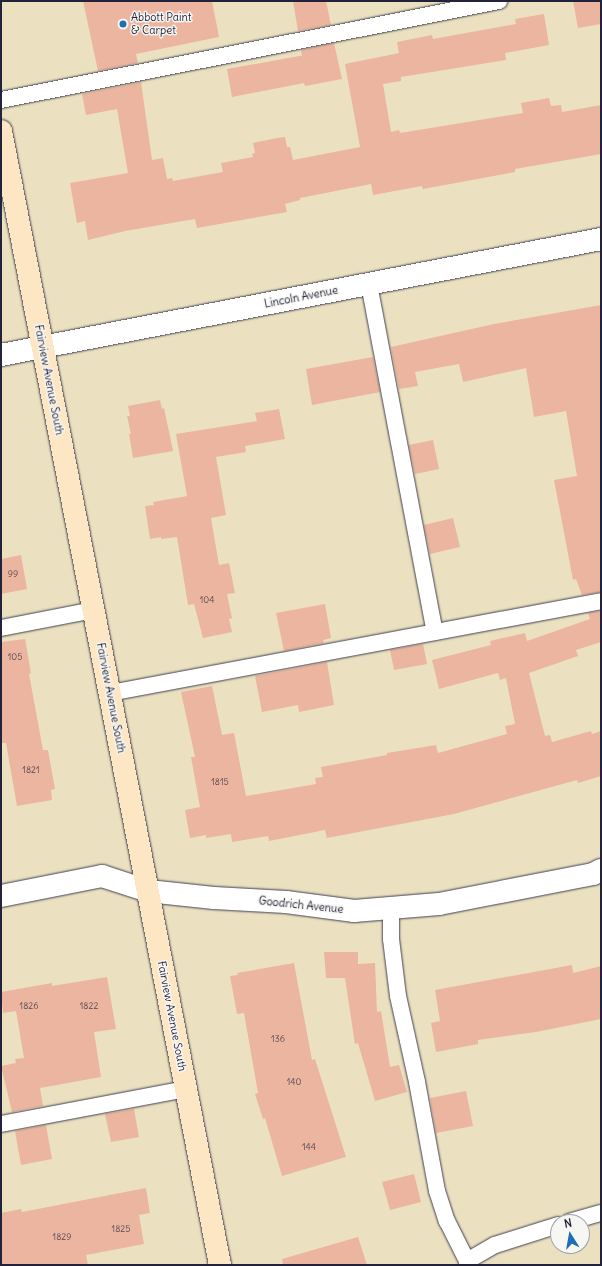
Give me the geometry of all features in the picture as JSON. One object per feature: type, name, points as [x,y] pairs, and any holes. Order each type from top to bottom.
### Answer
[{"type":"street","name":"Fairview Avenue South","points":[[1,131],[220,1265]]},
{"type":"street","name":"Lincoln Avenue","points":[[1,355],[601,239]]},
{"type":"street","name":"Goodrich Avenue","points":[[1,896],[102,876],[148,891],[214,898],[286,902],[354,911],[439,904],[593,874],[601,870]]},
{"type":"lane","points":[[1,100],[499,1]]},
{"type":"lane","points":[[369,284],[435,632]]},
{"type":"lane","points":[[110,693],[601,601]]},
{"type":"lane","points":[[1,628],[94,610]]},
{"type":"lane","points":[[391,909],[392,939],[398,996],[417,1082],[437,1192],[447,1221],[467,1263],[495,1245],[550,1228]]},
{"type":"lane","points":[[1,1124],[187,1089]]},
{"type":"lane","points":[[590,1216],[601,1213]]},
{"type":"building","points":[[83,1],[212,1],[219,37],[136,54],[138,63],[98,71]]},
{"type":"building","points":[[293,1],[326,1],[331,25],[298,31]]},
{"type":"building","points":[[573,1],[601,1],[601,24],[578,28]]},
{"type":"building","points":[[544,14],[549,45],[505,53],[506,60],[401,77],[401,81],[383,84],[391,132],[399,130],[400,133],[523,113],[521,103],[549,98],[551,106],[561,105],[562,112],[601,105],[601,154],[515,169],[515,172],[423,189],[422,186],[373,195],[371,184],[300,198],[300,200],[285,204],[287,212],[197,228],[195,219],[125,231],[88,240],[85,221],[77,223],[70,183],[128,173],[117,109],[86,115],[82,94],[141,82],[152,160],[163,158],[167,179],[172,178],[173,181],[223,172],[221,163],[253,157],[252,154],[255,153],[253,143],[277,138],[285,137],[287,147],[290,147],[293,160],[360,147],[345,64],[399,53],[397,42],[432,35],[433,39],[516,24],[515,19]]},
{"type":"building","points":[[334,43],[342,79],[305,86],[304,83],[232,97],[227,69],[302,56],[301,50]]},
{"type":"building","points":[[601,305],[601,592],[582,595],[576,579],[573,580],[554,480],[577,476],[566,411],[534,417],[526,368],[463,382],[459,364],[415,372],[418,386],[399,389],[391,347],[494,324]]},
{"type":"building","points":[[373,357],[380,392],[312,405],[306,369]]},
{"type":"building","points":[[160,400],[162,409],[164,408],[173,451],[133,458],[129,434],[131,434],[127,416],[130,416],[128,406]]},
{"type":"building","points":[[279,409],[285,439],[245,446],[246,452],[216,457],[226,515],[211,518],[219,565],[229,563],[235,593],[227,594],[232,618],[229,619],[232,632],[203,638],[194,604],[188,605],[177,537],[150,539],[145,506],[154,505],[153,502],[187,496],[176,434],[257,421],[255,413]]},
{"type":"building","points":[[433,440],[439,469],[415,474],[409,445]]},
{"type":"building","points":[[453,518],[460,547],[430,554],[424,525]]},
{"type":"building","points":[[21,555],[27,589],[1,594],[1,559]]},
{"type":"building","points":[[325,604],[331,638],[323,640],[324,643],[284,651],[276,613]]},
{"type":"building","points":[[601,611],[601,642],[576,650],[578,656],[529,673],[545,736],[550,735],[552,742],[591,731],[592,734],[601,731],[601,776],[578,783],[577,780],[454,814],[327,838],[325,830],[269,841],[268,836],[232,842],[231,834],[206,838],[206,835],[190,838],[185,810],[200,807],[191,757],[195,757],[181,692],[212,686],[222,735],[234,733],[246,796],[316,784],[315,778],[323,777],[321,767],[387,755],[387,753],[436,745],[438,753],[507,734],[505,726],[515,724],[506,678],[500,680],[498,673],[439,689],[432,660],[491,645],[490,641],[525,633],[527,641],[590,619],[588,613]]},
{"type":"building","points":[[25,639],[31,673],[29,674],[43,750],[48,750],[55,789],[51,790],[52,800],[17,806],[6,743],[1,743],[1,642]]},
{"type":"building","points":[[423,644],[427,664],[394,670],[390,650]]},
{"type":"building","points":[[327,662],[334,705],[299,712],[298,705],[262,712],[255,676]]},
{"type":"building","points":[[324,952],[358,952],[358,964],[375,963],[377,1012],[381,1011],[390,1067],[399,1065],[407,1092],[375,1101],[358,1043],[355,1044],[345,978],[326,978]]},
{"type":"building","points":[[294,963],[312,1060],[315,1059],[346,1157],[282,1176],[265,1118],[263,1119],[255,1094],[258,1093],[244,1013],[237,1014],[230,976],[238,975],[237,973]]},
{"type":"building","points":[[572,965],[573,973],[601,966],[601,1019],[536,1032],[478,1040],[478,1044],[436,1052],[431,1023],[440,1021],[435,990]]},
{"type":"building","points":[[107,977],[116,1029],[94,1032],[101,1077],[40,1088],[43,1106],[12,1112],[1,1066],[16,1063],[15,1059],[24,1058],[16,1011],[3,1013],[1,992],[52,983],[52,986]]},
{"type":"building","points":[[466,1091],[473,1126],[436,1133],[430,1098]]},
{"type":"building","points":[[134,1109],[139,1137],[111,1142],[105,1114]]},
{"type":"building","points":[[46,1125],[52,1159],[21,1165],[15,1131]]},
{"type":"building","points":[[414,1174],[421,1202],[390,1210],[382,1182]]},
{"type":"building","points":[[146,1188],[150,1213],[139,1215],[144,1244],[86,1255],[88,1265],[1,1265],[1,1213],[21,1209],[22,1212]]},
{"type":"building","points":[[358,1237],[367,1265],[283,1265],[282,1259]]},
{"type":"place","name":"Abbott Paint & Carpet","points":[[123,24]]}]
